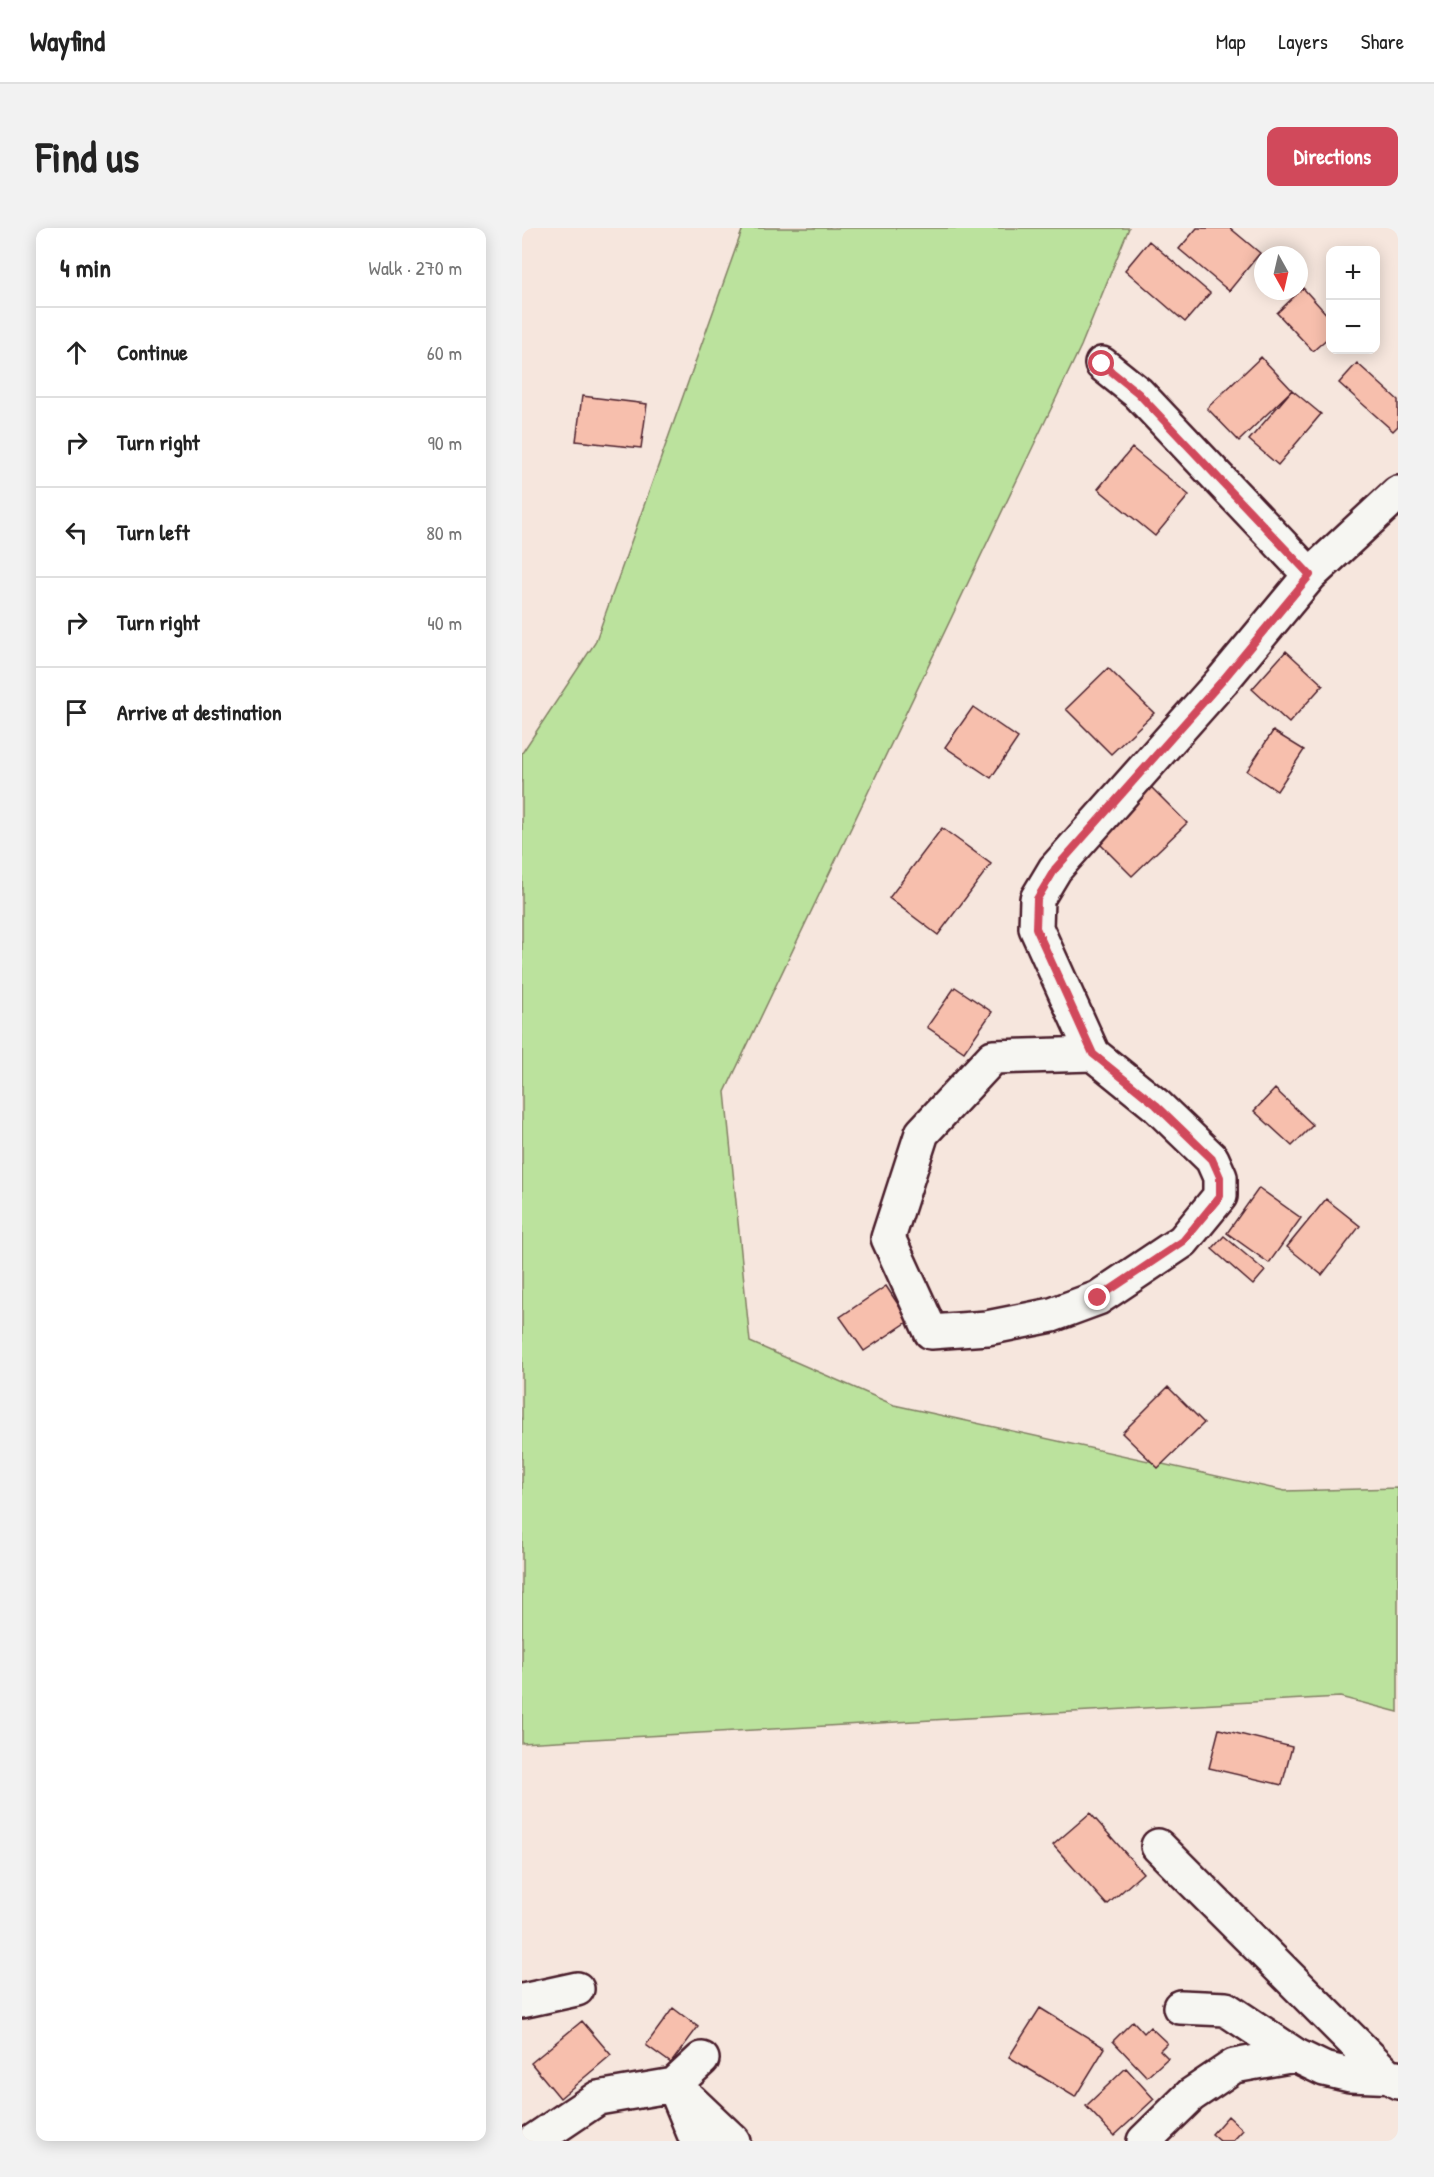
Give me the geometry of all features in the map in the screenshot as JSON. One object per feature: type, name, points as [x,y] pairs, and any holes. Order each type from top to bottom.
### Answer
[{"type":"street","points":[[1102,364],[1138,393],[1310,575]]},
{"type":"street","points":[[1093,1054],[993,1057],[922,1133],[888,1238],[931,1332],[987,1328],[1052,1315],[1098,1298],[1183,1241],[1220,1196],[1220,1177],[1212,1159],[1156,1105],[1093,1054],[1036,928],[1037,899],[1055,869],[1222,681],[1310,575],[1398,494]]},
{"type":"street","points":[[1158,1846],[1395,2078]]},
{"type":"street","points":[[522,2001],[554,1992],[577,1989]]},
{"type":"street","points":[[1180,2007],[1226,2009],[1295,2055],[1333,2071],[1350,2075],[1395,2078]]},
{"type":"street","points":[[1144,2141],[1191,2095],[1234,2066],[1295,2055]]},
{"type":"street","points":[[534,2141],[598,2098],[674,2085],[702,2059]]},
{"type":"street","points":[[674,2085],[697,2141]]},
{"type":"street","points":[[674,2085],[733,2141]]},
{"type":"green space","points":[[743,228],[1129,228],[1081,346],[725,1092],[750,1342],[894,1405],[1285,1491],[1398,1488],[1398,1712],[1340,1697],[522,1743],[522,753],[595,643]]},
{"type":"building","points":[[1197,228],[1230,228],[1254,248],[1254,260],[1229,291],[1179,249]]},
{"type":"building","points":[[1149,241],[1210,293],[1185,322],[1125,270]]},
{"type":"building","points":[[1308,294],[1326,314],[1326,340],[1313,351],[1277,313],[1291,300],[1308,300]]},
{"type":"building","points":[[1261,357],[1292,390],[1239,441],[1207,408]]},
{"type":"building","points":[[1357,363],[1398,400],[1398,426],[1393,431],[1339,383]]},
{"type":"building","points":[[1292,390],[1321,414],[1278,465],[1249,440]]},
{"type":"building","points":[[582,396],[647,404],[641,448],[576,441]]},
{"type":"building","points":[[1132,448],[1189,495],[1155,536],[1098,489]]},
{"type":"building","points":[[1286,651],[1323,685],[1289,723],[1252,689]]},
{"type":"building","points":[[1108,668],[1154,713],[1111,754],[1066,709]]},
{"type":"building","points":[[973,707],[1018,738],[991,778],[945,747]]},
{"type":"building","points":[[1273,731],[1304,750],[1277,791],[1247,771]]},
{"type":"building","points":[[1150,786],[1187,823],[1132,876],[1095,839]]},
{"type":"building","points":[[942,828],[991,864],[938,935],[889,898]]},
{"type":"building","points":[[955,987],[992,1012],[964,1052],[927,1027]]},
{"type":"building","points":[[1275,1089],[1313,1125],[1292,1146],[1254,1111]]},
{"type":"building","points":[[1259,1188],[1301,1218],[1269,1263],[1227,1233]]},
{"type":"building","points":[[1326,1199],[1360,1226],[1322,1275],[1287,1247]]},
{"type":"building","points":[[1224,1236],[1265,1271],[1253,1285],[1212,1249]]},
{"type":"building","points":[[886,1286],[909,1321],[864,1351],[840,1317]]},
{"type":"building","points":[[1168,1387],[1204,1423],[1158,1468],[1122,1433]]},
{"type":"building","points":[[1219,1729],[1292,1747],[1282,1785],[1209,1768]]},
{"type":"building","points":[[1090,1813],[1143,1873],[1107,1905],[1053,1845]]},
{"type":"building","points":[[673,2008],[698,2027],[671,2063],[646,2045]]},
{"type":"building","points":[[1040,2008],[1105,2048],[1075,2097],[1009,2057]]},
{"type":"building","points":[[582,2021],[611,2055],[560,2098],[531,2063]]},
{"type":"building","points":[[1133,2021],[1144,2033],[1150,2027],[1167,2043],[1160,2050],[1168,2058],[1147,2077],[1113,2041]]},
{"type":"building","points":[[1126,2068],[1154,2099],[1114,2136],[1086,2106]]},
{"type":"building","points":[[1228,2116],[1243,2130],[1233,2141],[1220,2141],[1212,2134]]},
{"type":"route","points":[[1098,1298],[1183,1241],[1220,1196],[1220,1177],[1212,1159],[1156,1105],[1093,1054],[1036,928],[1037,899],[1055,869],[1222,681],[1310,575],[1138,393],[1102,364]]}]
